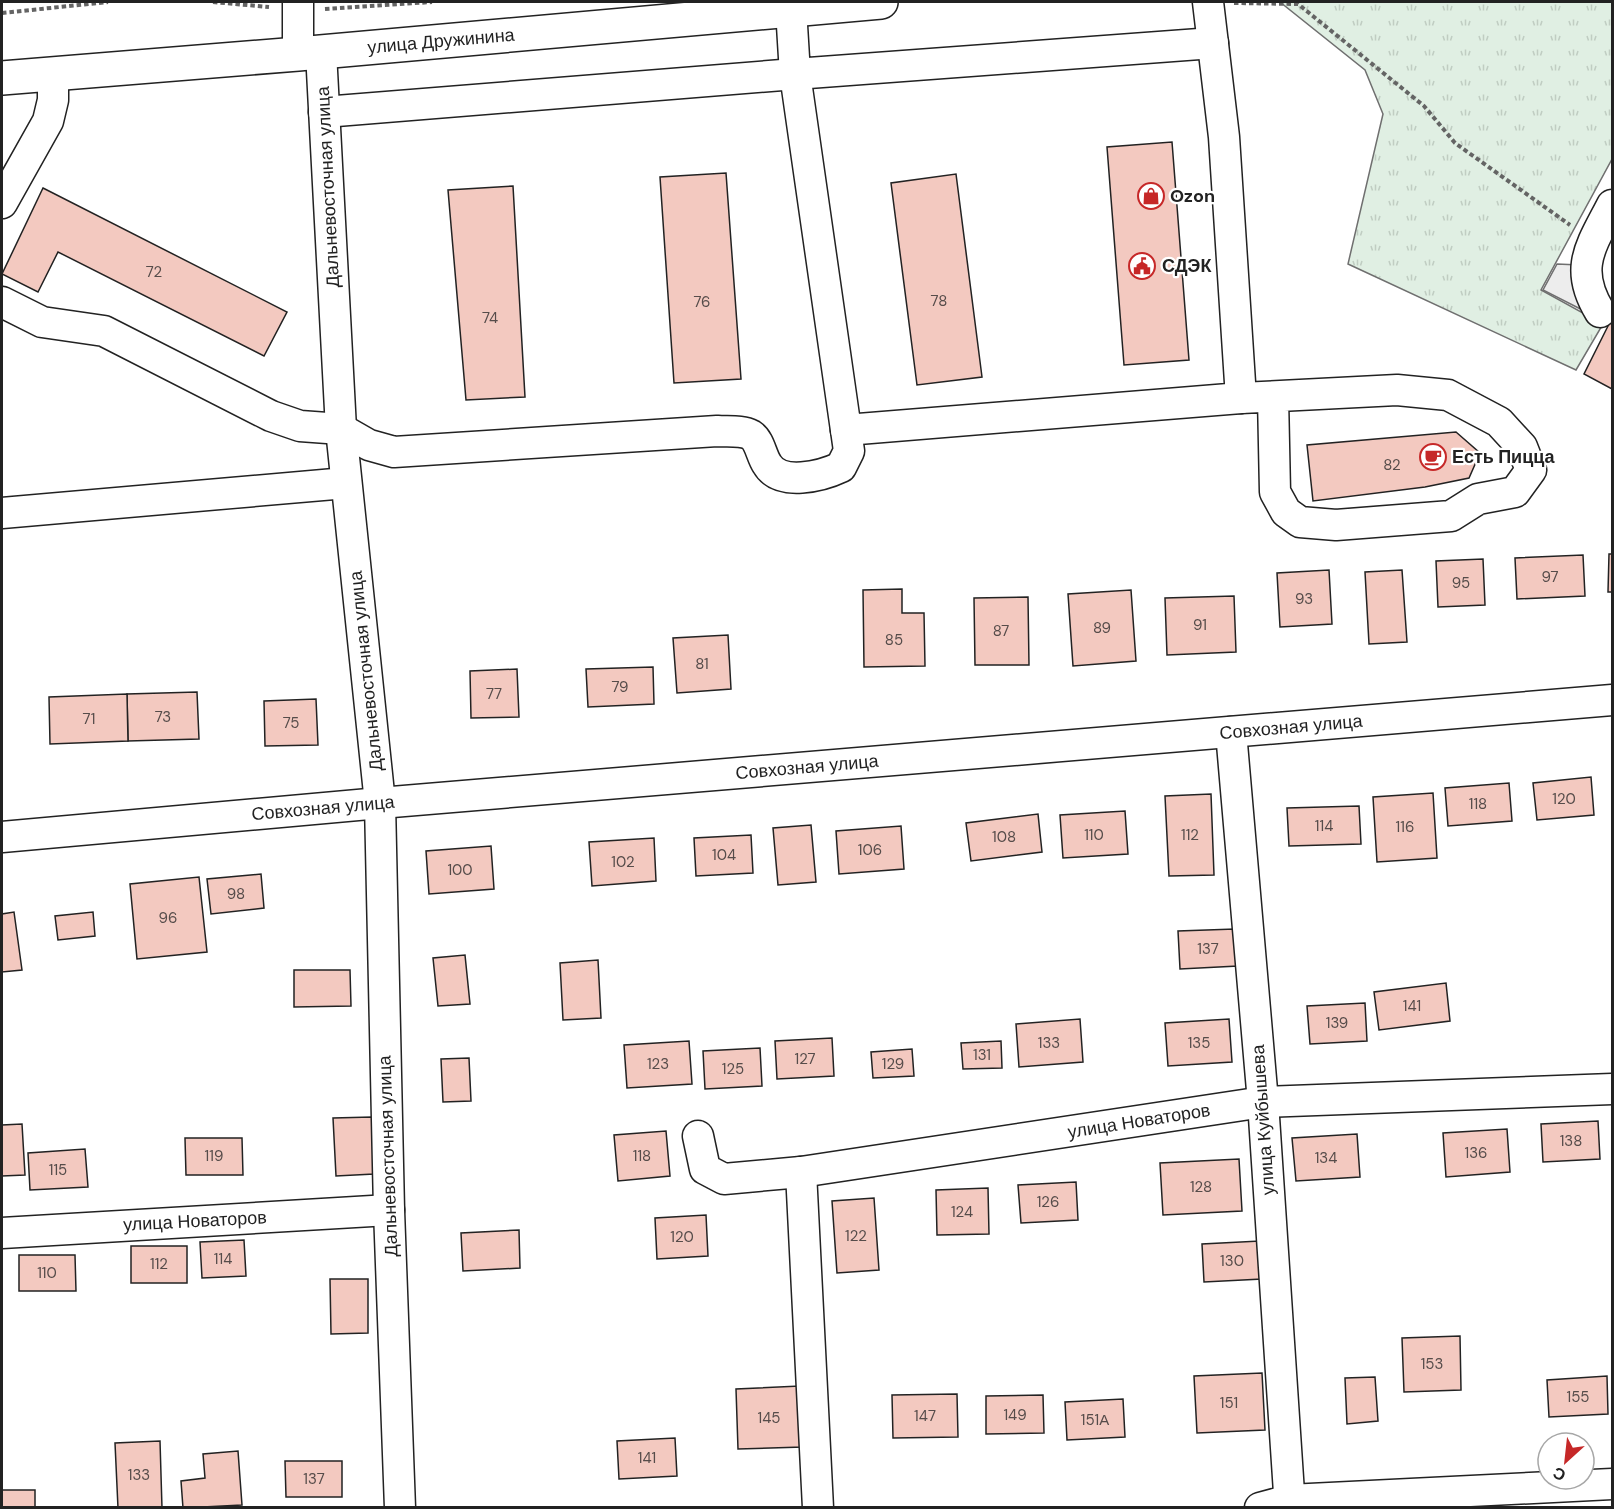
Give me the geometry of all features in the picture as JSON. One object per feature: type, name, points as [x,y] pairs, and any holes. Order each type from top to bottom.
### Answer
[{"type":"main road","name":"улица Дружинина","points":[[2,78],[881,2]]},
{"type":"street","name":"Дальневосточная улица","points":[[298,2],[324,112],[341,429],[380,803],[388,1210],[400,1508]]},
{"type":"street","points":[[1208,2],[1224,137],[1241,398]]},
{"type":"street","points":[[2,302],[42,322],[104,330],[271,416],[300,426],[341,429],[369,445],[394,452],[717,431],[751,435],[773,473],[784,477],[826,474],[841,467],[849,451],[795,74],[790,9]]},
{"type":"street","points":[[324,112],[1213,43]]},
{"type":"street","points":[[2,203],[48,121],[53,100],[53,74]]},
{"type":"street","points":[[1600,312],[1588,293],[1584,269],[1593,242],[1612,205]]},
{"type":"street","points":[[846,430],[1241,398],[1397,390],[1448,395],[1499,422],[1522,447],[1531,470],[1515,492],[1478,499],[1451,516],[1336,525],[1300,522],[1286,512],[1275,492],[1274,397]]},
{"type":"street","points":[[2,513],[346,483]]},
{"type":"street","name":"Совхозная улица","points":[[2,837],[380,803],[1612,700]]},
{"type":"street","name":"улица Куйбышева","points":[[1231,732],[1263,1102],[1289,1504]]},
{"type":"street","name":"улица Новаторов","points":[[698,1136],[705,1169],[724,1179],[801,1172],[1263,1102],[1612,1089]]},
{"type":"street","points":[[801,1172],[818,1508]]},
{"type":"street","name":"улица Новаторов","points":[[2,1233],[388,1210]]},
{"type":"street","points":[[1260,1508],[1289,1504],[1612,1484]]},
{"type":"path","points":[[2,13],[108,2]]},
{"type":"path","points":[[1208,2],[1298,4],[1424,106],[1455,143],[1593,242]]},
{"type":"green space","points":[[1280,2],[1612,2],[1612,159],[1541,290],[1603,324],[1576,370],[1348,264],[1383,114],[1365,70]]},
{"type":"shaded area","points":[[1557,264],[1579,265],[1604,321],[1543,290]]},
{"type":"building","points":[[1172,142],[1189,360],[1124,365],[1107,147]]},
{"type":"building","points":[[726,173],[741,379],[674,383],[660,177]]},
{"type":"building","points":[[956,174],[982,377],[917,385],[891,183]]},
{"type":"building","points":[[513,186],[525,397],[466,400],[448,190]]},
{"type":"building","points":[[43,188],[287,312],[264,356],[58,252],[38,292],[2,274]]},
{"type":"building","points":[[1612,318],[1612,389],[1584,374]]},
{"type":"building","points":[[1456,432],[1480,453],[1469,478],[1425,487],[1313,501],[1307,445]]},
{"type":"building","points":[[1609,554],[1612,554],[1612,592],[1608,592]]},
{"type":"building","points":[[1583,555],[1585,596],[1517,599],[1515,558]]},
{"type":"building","points":[[1483,559],[1485,605],[1438,607],[1436,561]]},
{"type":"building","points":[[1329,570],[1332,624],[1280,627],[1277,573]]},
{"type":"building","points":[[1402,570],[1407,642],[1369,644],[1365,572]]},
{"type":"building","points":[[902,589],[902,613],[924,613],[925,666],[864,667],[863,590]]},
{"type":"building","points":[[1131,590],[1136,661],[1073,666],[1068,594]]},
{"type":"building","points":[[1234,596],[1236,652],[1167,655],[1165,598]]},
{"type":"building","points":[[1028,597],[1029,665],[975,665],[974,598]]},
{"type":"building","points":[[728,635],[731,689],[677,693],[673,638]]},
{"type":"building","points":[[653,667],[654,704],[588,707],[586,669]]},
{"type":"building","points":[[517,669],[519,717],[471,718],[470,671]]},
{"type":"building","points":[[197,692],[199,739],[128,741],[127,694]]},
{"type":"building","points":[[127,694],[128,741],[50,744],[49,697]]},
{"type":"building","points":[[316,699],[318,745],[265,746],[264,701]]},
{"type":"building","points":[[1591,777],[1594,815],[1537,820],[1533,783]]},
{"type":"building","points":[[1509,783],[1512,821],[1448,826],[1445,788]]},
{"type":"building","points":[[1433,793],[1437,858],[1377,862],[1373,797]]},
{"type":"building","points":[[1211,794],[1214,875],[1169,876],[1165,796]]},
{"type":"building","points":[[1359,806],[1361,844],[1289,846],[1287,808]]},
{"type":"building","points":[[1125,811],[1128,854],[1063,858],[1060,815]]},
{"type":"building","points":[[1038,814],[1042,852],[971,861],[966,823]]},
{"type":"building","points":[[811,825],[816,882],[778,885],[773,828]]},
{"type":"building","points":[[901,826],[904,869],[839,874],[836,831]]},
{"type":"building","points":[[751,835],[753,873],[696,876],[694,838]]},
{"type":"building","points":[[654,838],[656,881],[592,886],[589,842]]},
{"type":"building","points":[[491,846],[494,889],[429,894],[426,851]]},
{"type":"building","points":[[261,874],[264,908],[211,914],[207,879]]},
{"type":"building","points":[[199,877],[207,952],[137,959],[130,884]]},
{"type":"building","points":[[14,912],[22,970],[2,972],[2,914]]},
{"type":"building","points":[[93,912],[95,936],[58,940],[55,916]]},
{"type":"building","points":[[1235,929],[1238,966],[1180,969],[1178,931]]},
{"type":"building","points":[[465,955],[470,1004],[438,1006],[433,958]]},
{"type":"building","points":[[598,960],[601,1018],[563,1020],[560,963]]},
{"type":"building","points":[[294,970],[350,970],[351,1006],[294,1007]]},
{"type":"building","points":[[1446,983],[1450,1021],[1379,1030],[1374,992]]},
{"type":"building","points":[[1365,1003],[1367,1041],[1310,1044],[1307,1006]]},
{"type":"building","points":[[1080,1019],[1083,1062],[1019,1067],[1016,1024]]},
{"type":"building","points":[[1229,1019],[1232,1062],[1168,1066],[1165,1023]]},
{"type":"building","points":[[832,1038],[834,1076],[777,1079],[775,1041]]},
{"type":"building","points":[[689,1041],[692,1084],[627,1088],[624,1045]]},
{"type":"building","points":[[1001,1041],[1002,1068],[963,1069],[961,1043]]},
{"type":"building","points":[[760,1048],[762,1086],[705,1089],[703,1051]]},
{"type":"building","points":[[912,1049],[914,1076],[873,1078],[871,1052]]},
{"type":"building","points":[[469,1058],[471,1101],[443,1102],[441,1059]]},
{"type":"building","points":[[372,1117],[374,1174],[336,1176],[333,1118]]},
{"type":"building","points":[[1598,1121],[1600,1159],[1543,1162],[1541,1124]]},
{"type":"building","points":[[22,1124],[25,1175],[2,1176],[2,1125]]},
{"type":"building","points":[[1507,1129],[1510,1172],[1446,1177],[1443,1133]]},
{"type":"building","points":[[666,1131],[670,1176],[618,1181],[614,1135]]},
{"type":"building","points":[[1357,1134],[1360,1177],[1296,1181],[1292,1138]]},
{"type":"building","points":[[185,1138],[242,1138],[243,1175],[186,1175]]},
{"type":"building","points":[[85,1149],[88,1187],[30,1190],[28,1153]]},
{"type":"building","points":[[1239,1159],[1242,1211],[1163,1215],[1160,1163]]},
{"type":"building","points":[[1076,1182],[1078,1220],[1021,1223],[1018,1185]]},
{"type":"building","points":[[988,1188],[989,1234],[937,1235],[936,1190]]},
{"type":"building","points":[[874,1198],[879,1270],[837,1273],[832,1201]]},
{"type":"building","points":[[706,1215],[708,1256],[657,1259],[655,1218]]},
{"type":"building","points":[[519,1230],[520,1268],[463,1271],[461,1233]]},
{"type":"building","points":[[244,1240],[246,1276],[202,1278],[200,1242]]},
{"type":"building","points":[[1260,1241],[1262,1279],[1204,1282],[1202,1244]]},
{"type":"building","points":[[131,1246],[187,1246],[187,1283],[131,1283]]},
{"type":"building","points":[[19,1255],[75,1255],[76,1291],[19,1291]]},
{"type":"building","points":[[330,1279],[368,1279],[368,1333],[331,1334]]},
{"type":"building","points":[[1460,1336],[1461,1390],[1404,1392],[1402,1338]]},
{"type":"building","points":[[1262,1373],[1265,1430],[1197,1433],[1194,1376]]},
{"type":"building","points":[[1607,1376],[1608,1414],[1549,1417],[1547,1380]]},
{"type":"building","points":[[1375,1377],[1378,1421],[1347,1424],[1345,1378]]},
{"type":"building","points":[[800,1386],[803,1447],[738,1449],[736,1389]]},
{"type":"building","points":[[957,1394],[958,1437],[893,1438],[892,1395]]},
{"type":"building","points":[[1043,1395],[1044,1433],[986,1434],[986,1396]]},
{"type":"building","points":[[1123,1399],[1125,1437],[1067,1440],[1065,1402]]},
{"type":"building","points":[[675,1438],[677,1476],[619,1479],[617,1441]]},
{"type":"building","points":[[160,1441],[162,1508],[118,1508],[115,1443]]},
{"type":"building","points":[[238,1451],[242,1505],[183,1508],[181,1481],[205,1478],[203,1454]]},
{"type":"building","points":[[285,1461],[342,1461],[342,1497],[286,1497]]},
{"type":"building","points":[[2,1490],[35,1490],[35,1508],[2,1508]]},
{"type":"place","name":"Ozon","points":[[1151,196]]},
{"type":"place","name":"СДЭК","points":[[1142,266]]},
{"type":"place","name":"Есть Пицца","points":[[1433,457]]}]
